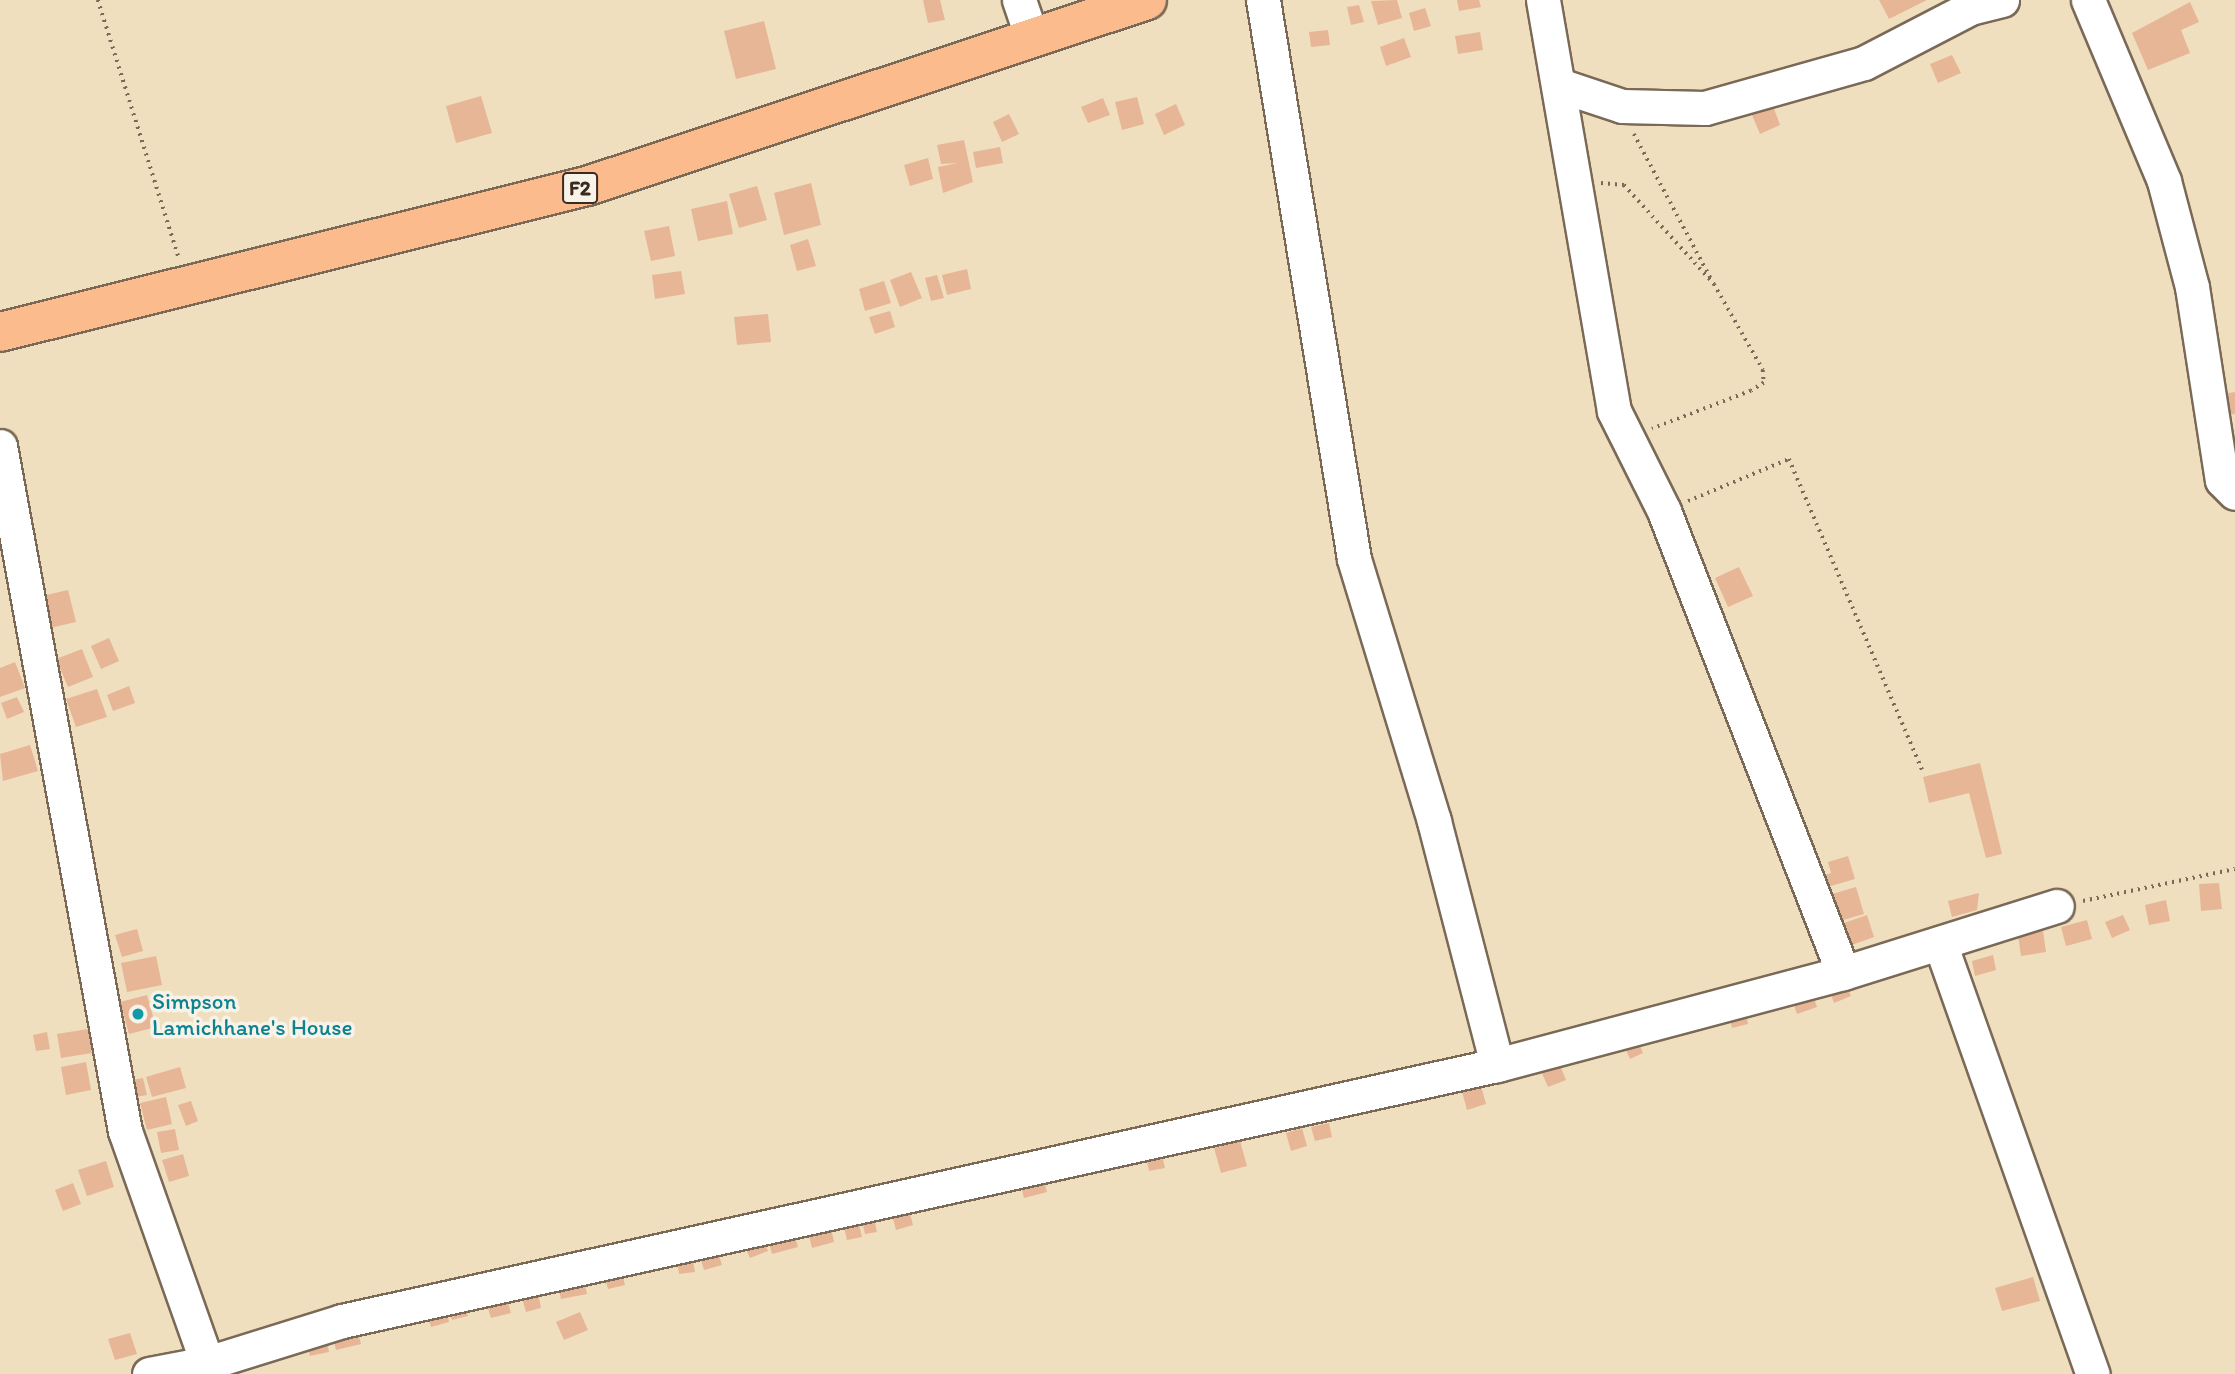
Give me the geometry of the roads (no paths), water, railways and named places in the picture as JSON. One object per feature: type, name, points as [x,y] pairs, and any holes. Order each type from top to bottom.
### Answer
[{"type":"main road","name":"F2","points":[[0,332],[587,186],[1025,18],[1147,0]]},
{"type":"street","points":[[1263,0],[1354,559],[1434,821],[1497,1065]]},
{"type":"street","points":[[1543,0],[1562,86],[1560,114],[1614,411],[1664,511],[1843,973]]},
{"type":"street","points":[[1562,86],[1622,106],[1705,108],[1864,63],[1970,8],[2002,0]]},
{"type":"street","points":[[2088,0],[2164,181],[2192,287],[2222,480],[2235,493]]},
{"type":"street","points":[[0,446],[125,1131],[207,1363]]},
{"type":"street","points":[[149,1374],[207,1363],[342,1321],[1497,1065],[1843,973],[2057,906]]},
{"type":"street","points":[[1940,943],[2093,1374]]},
{"type":"place","name":"Simpson Lamichhane's House","points":[[138,1014]]}]
